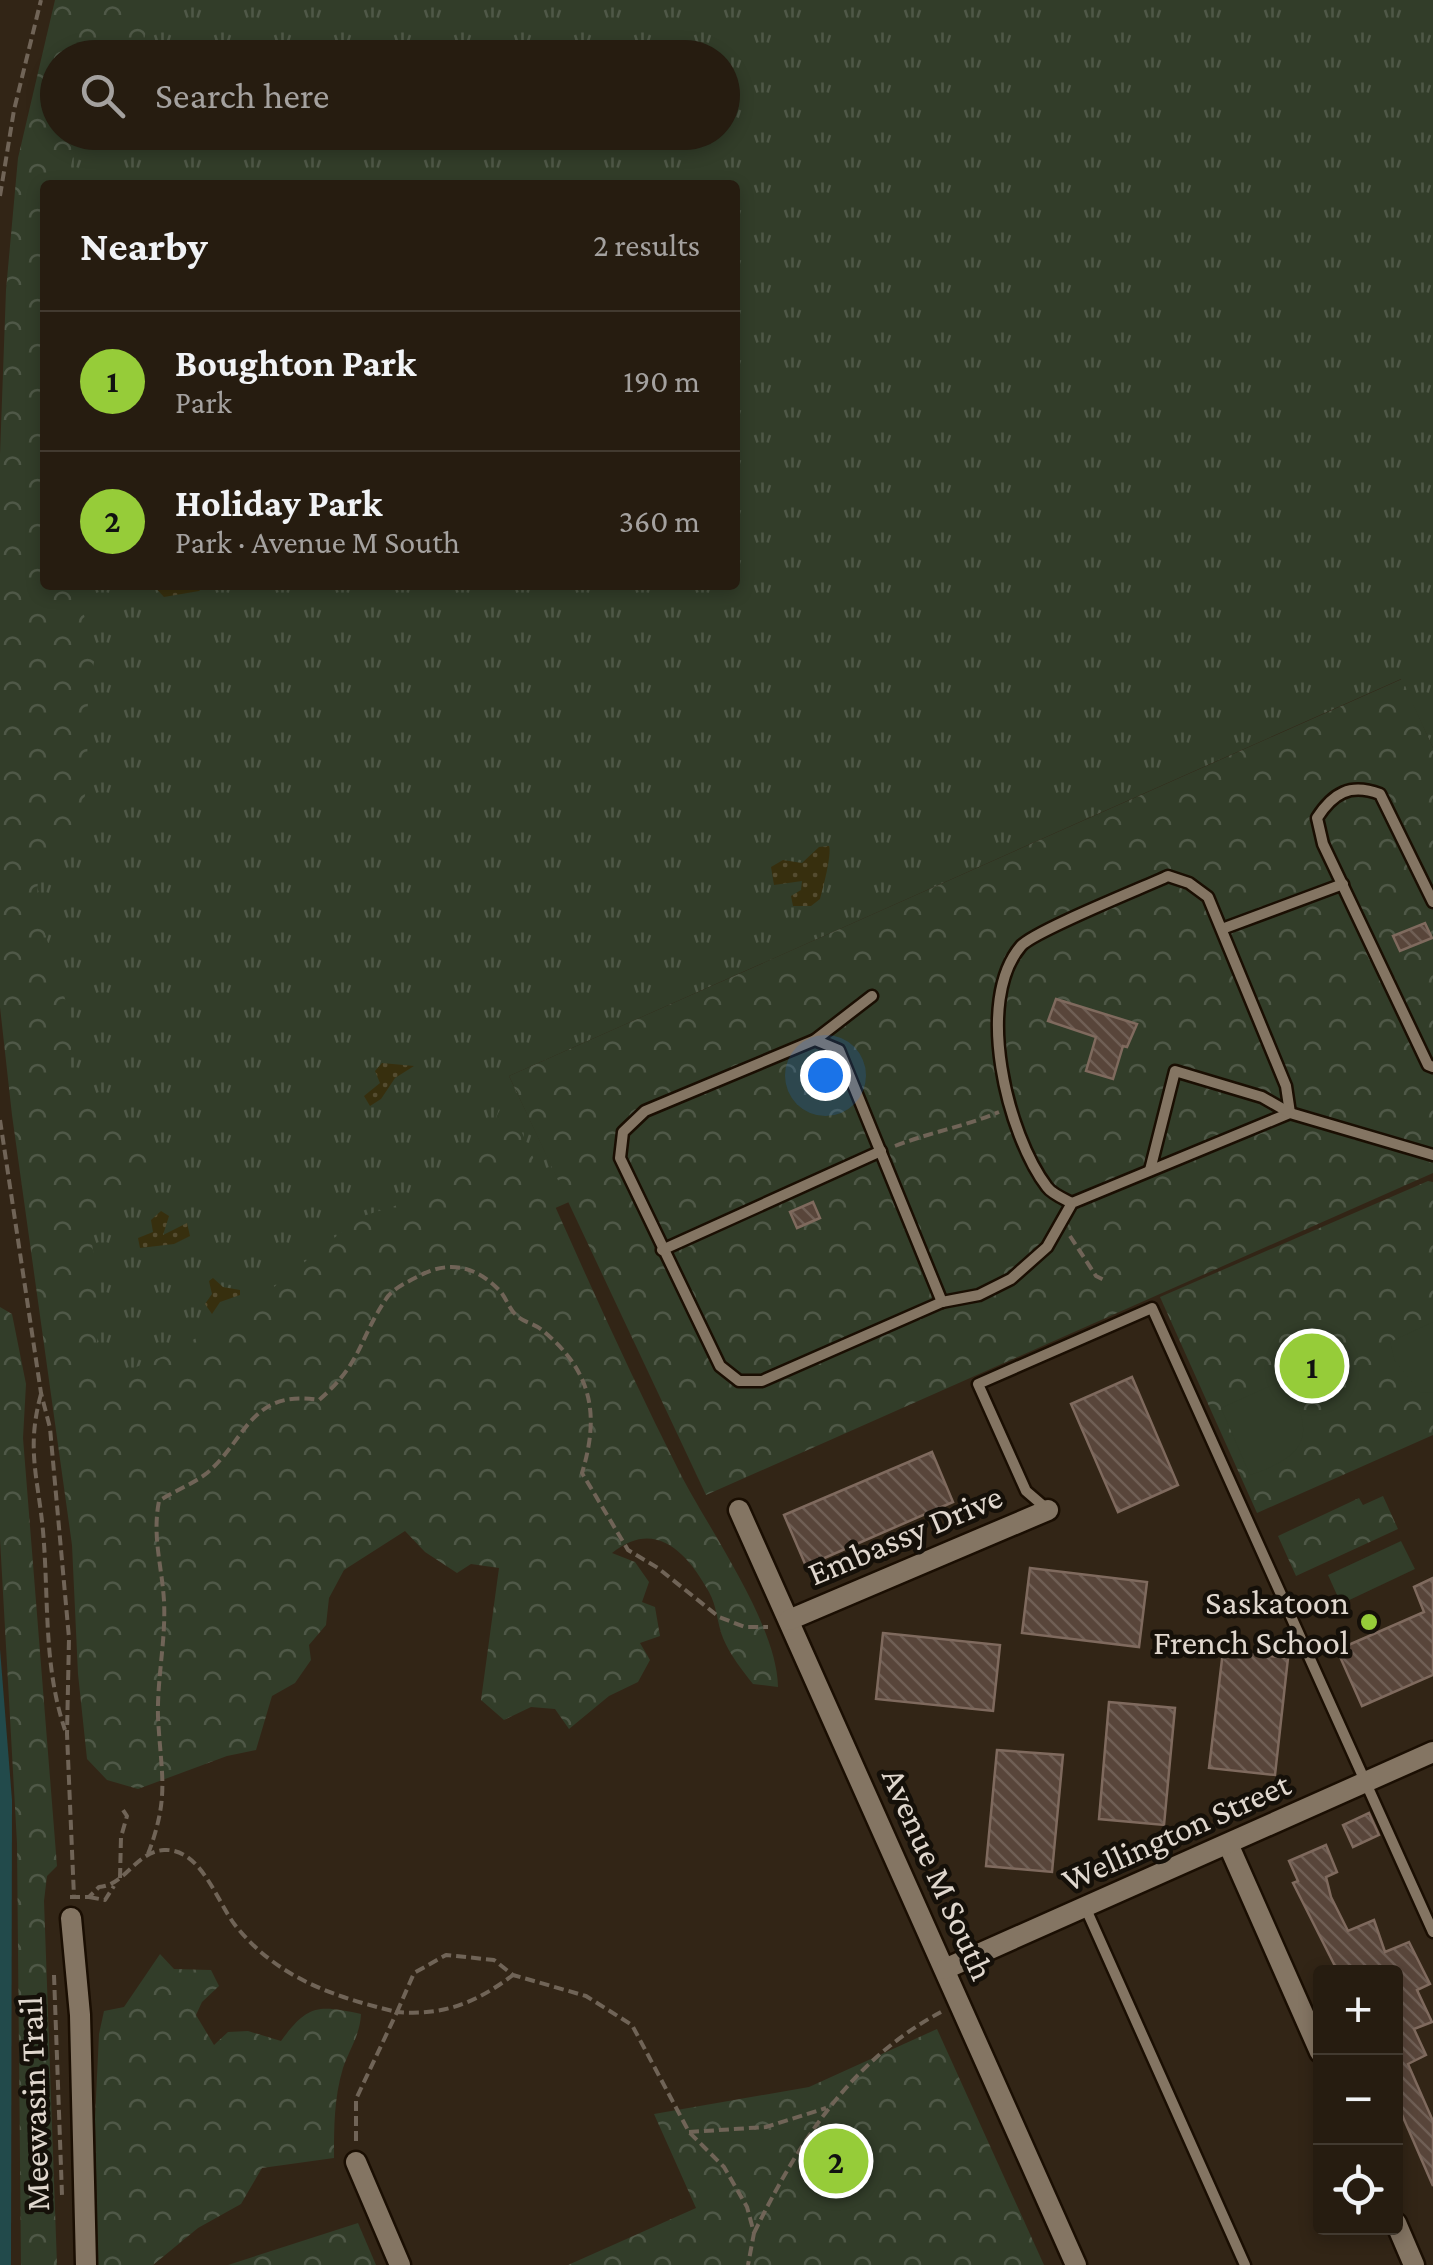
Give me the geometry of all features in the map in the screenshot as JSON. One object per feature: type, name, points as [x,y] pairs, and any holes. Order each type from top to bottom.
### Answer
[{"type":"street","name":"Avenue M South","points":[[739,1510],[1076,2265]]},
{"type":"street","name":"Embassy Drive","points":[[789,1620],[1048,1510]]},
{"type":"street","name":"Wellington Street","points":[[945,1969],[1230,1846],[1433,1752]]},
{"type":"street","points":[[1230,1846],[1313,2036]]},
{"type":"street","points":[[69,1908],[80,2015],[86,2265]]},
{"type":"street","points":[[356,2162],[400,2265]]},
{"type":"street","points":[[1401,2235],[1414,2265]]},
{"type":"lane","points":[[1433,902],[1389,804],[1380,794],[1352,788],[1330,797],[1317,818],[1323,844],[1428,1065],[1433,1068]]},
{"type":"lane","points":[[1072,1204],[1048,1190],[1027,1150],[1000,1070],[998,1002],[1005,972],[1023,943],[1168,876],[1189,883],[1208,896],[1286,1086],[1290,1112]]},
{"type":"lane","points":[[1222,929],[1343,884]]},
{"type":"lane","points":[[872,996],[815,1040],[645,1111],[623,1132],[620,1158],[662,1250],[720,1366],[738,1381],[762,1382],[942,1302],[979,1294],[1011,1279],[1047,1247],[1072,1204],[1290,1112]]},
{"type":"lane","points":[[815,1040],[839,1050],[942,1302]]},
{"type":"lane","points":[[1150,1170],[1176,1072],[1433,1156]]},
{"type":"lane","points":[[662,1250],[881,1151]]},
{"type":"lane","points":[[1048,1510],[1026,1491],[978,1384],[1152,1308],[1433,1932]]},
{"type":"lane","points":[[1086,1908],[1244,2265]]},
{"type":"path","points":[[0,196],[14,110],[41,0]]},
{"type":"path","points":[[881,1151],[938,1130],[950,1132],[1013,1107]]},
{"type":"path","points":[[0,1120],[41,1393],[50,1428],[69,1638],[67,1734],[74,1896],[69,1908]]},
{"type":"path","points":[[1059,1226],[1080,1245],[1096,1276],[1106,1281]]},
{"type":"path","points":[[148,1854],[164,1812],[158,1717],[164,1596],[154,1525],[159,1501],[205,1474],[260,1410],[302,1398],[320,1400],[360,1354],[387,1296],[420,1274],[454,1264],[480,1274],[501,1292],[516,1316],[541,1328],[582,1378],[594,1410],[592,1439],[582,1473],[628,1550],[658,1568],[718,1617],[745,1627],[767,1624],[772,1636]]},
{"type":"path","points":[[41,1393],[30,1433],[43,1533],[51,1690],[67,1734]]},
{"type":"path","points":[[120,1878],[121,1838],[127,1816],[123,1810]]},
{"type":"path","points":[[74,1896],[105,1900],[120,1878],[148,1854],[165,1850],[181,1853],[199,1867],[236,1926],[260,1951],[302,1981],[336,1996],[397,2012],[434,2015],[486,1994],[513,1975]]},
{"type":"path","points":[[89,1897],[99,1887],[114,1886]]},
{"type":"path","points":[[69,1908],[74,1896]]},
{"type":"path","points":[[356,2162],[356,2100],[414,1973],[446,1955],[494,1960],[513,1975],[586,1996],[632,2025],[689,2132],[724,2167],[747,2207],[754,2232]]},
{"type":"path","name":"Meewasin Trail","points":[[54,1964],[63,2209]]},
{"type":"path","points":[[748,2265],[754,2232],[782,2176],[826,2108],[900,2034],[960,2002]]},
{"type":"path","points":[[689,2132],[766,2127],[826,2108]]},
{"type":"green space","points":[[55,0],[144,0],[144,40],[46,40]]},
{"type":"green space","points":[[85,0],[1433,0],[1433,748],[1401,679],[509,1076],[569,1202],[83,1416],[27,1009],[28,317],[40,223],[40,590],[740,590],[740,180],[45,180],[49,150],[740,150],[740,40],[71,40]]},
{"type":"green space","points":[[40,64],[40,150],[75,150],[67,180],[40,180],[40,590],[85,590],[83,612],[96,653],[88,690],[87,785],[80,820],[38,873],[37,907],[73,1025],[69,1075],[90,1109],[124,1127],[154,1165],[88,1221],[104,1314],[93,1357],[109,1378],[169,1354],[252,1305],[360,1217],[432,1194],[473,1165],[506,1097],[657,1426],[754,1607],[775,1662],[778,1687],[753,1684],[736,1662],[723,1638],[712,1597],[691,1564],[668,1544],[642,1539],[612,1553],[635,1562],[649,1582],[642,1602],[655,1607],[660,1636],[640,1643],[650,1660],[638,1682],[609,1696],[569,1729],[555,1709],[531,1707],[504,1720],[481,1700],[499,1568],[471,1564],[457,1573],[425,1552],[405,1531],[344,1570],[329,1598],[326,1625],[309,1645],[311,1660],[295,1683],[272,1696],[256,1750],[227,1756],[138,1789],[107,1780],[87,1759],[78,1674],[72,1545],[0,1007],[0,455],[6,290],[18,158]]},
{"type":"green space","points":[[1402,679],[1433,748],[1433,1173],[706,1495],[509,1076]]},
{"type":"green space","points":[[1433,1182],[1433,1435],[1257,1513],[1160,1297]]},
{"type":"green space","points":[[0,1307],[12,1314],[26,1384],[23,1438],[57,1866],[47,1876],[44,1901],[57,2265],[21,2265],[17,1843],[0,1539]]},
{"type":"green space","points":[[1433,1322],[1433,1393],[1420,1392],[1395,1361],[1390,1342]]},
{"type":"green space","points":[[1284,1380],[1301,1414],[1301,1440],[1285,1459],[1250,1475],[1221,1408]]},
{"type":"green space","points":[[1383,1496],[1398,1529],[1296,1576],[1278,1536],[1359,1498],[1363,1505]]},
{"type":"green space","points":[[1401,1541],[1415,1569],[1341,1604],[1328,1575]]},
{"type":"green space","points":[[160,1954],[174,1969],[211,1970],[219,1986],[202,2002],[196,2015],[214,2045],[228,2032],[248,2031],[281,2041],[299,2020],[315,2010],[361,2014],[338,2090],[334,2158],[262,2168],[241,2204],[198,2228],[153,2265],[98,2265],[95,2119],[99,2034],[104,2011],[124,2007]]},
{"type":"green space","points":[[937,2029],[1044,2265],[568,2265],[696,2208],[654,2114],[809,2087]]},
{"type":"green space","points":[[358,2223],[376,2265],[228,2265]]},
{"type":"sand","points":[[158,590],[200,590],[199,591],[164,597]]},
{"type":"sand","points":[[829,846],[820,899],[811,906],[793,906],[791,896],[801,890],[802,881],[774,885],[771,867],[783,860],[802,863],[819,847]]},
{"type":"sand","points":[[382,1063],[414,1066],[395,1078],[381,1099],[370,1106],[364,1096],[380,1083],[375,1071]]},
{"type":"sand","points":[[161,1211],[169,1216],[163,1235],[187,1223],[190,1236],[174,1244],[140,1248],[138,1238],[153,1232],[151,1220]]},
{"type":"sand","points":[[213,1278],[223,1287],[240,1290],[240,1295],[220,1302],[212,1314],[205,1304],[212,1294],[209,1281]]},
{"type":"water","points":[[0,1649],[12,1800],[11,2265],[0,2265]]},
{"type":"building","points":[[1425,923],[1432,938],[1400,951],[1393,936]]},
{"type":"building","points":[[1056,999],[1137,1024],[1127,1047],[1123,1046],[1113,1079],[1086,1071],[1096,1037],[1048,1021]]},
{"type":"building","points":[[813,1202],[820,1218],[797,1228],[790,1212]]},
{"type":"building","points":[[1132,1377],[1178,1485],[1118,1512],[1071,1404]]},
{"type":"building","points":[[932,1452],[953,1502],[806,1566],[784,1515]]},
{"type":"building","points":[[1030,1568],[1147,1582],[1139,1647],[1022,1633]]},
{"type":"building","points":[[1433,1578],[1433,1675],[1362,1706],[1337,1650],[1424,1612],[1414,1587]]},
{"type":"building","points":[[883,1633],[1000,1645],[993,1711],[876,1699]]},
{"type":"building","points":[[1223,1651],[1288,1658],[1275,1775],[1209,1768]]},
{"type":"building","points":[[1109,1702],[1175,1708],[1164,1825],[1099,1819]]},
{"type":"building","points":[[997,1750],[1063,1755],[1052,1872],[986,1866]]},
{"type":"building","points":[[1369,1813],[1379,1835],[1353,1847],[1343,1825]]},
{"type":"building","points":[[1326,1845],[1337,1872],[1326,1877],[1331,1897],[1348,1931],[1374,1920],[1385,1952],[1409,1942],[1430,1984],[1417,1990],[1432,2022],[1414,2029],[1426,2055],[1408,2064],[1433,2121],[1433,2186],[1403,2117],[1403,1965],[1334,1965],[1293,1883],[1298,1881],[1289,1861]]},
{"type":"place","name":"Boughton Park","points":[[1312,1366]]},
{"type":"place","name":"Saskatoon French School","points":[[1369,1622]]},
{"type":"place","name":"Holiday Park","points":[[836,2161]]}]
